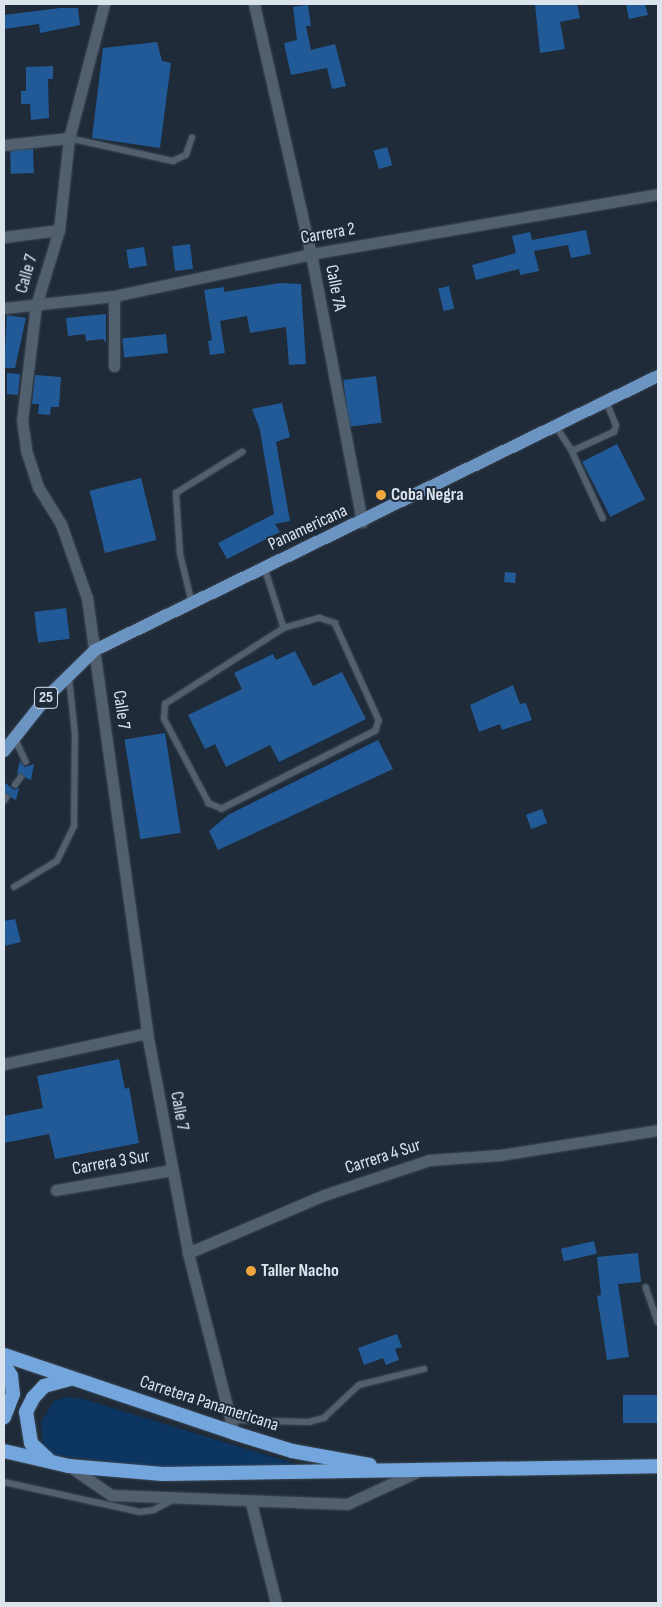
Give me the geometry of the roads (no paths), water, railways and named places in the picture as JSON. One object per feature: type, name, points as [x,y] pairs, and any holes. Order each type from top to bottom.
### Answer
[{"type":"highway","name":"Carretera Panamericana","points":[[4,1355],[74,1379],[233,1427],[329,1459],[413,1471]]},
{"type":"highway","points":[[4,1364],[11,1376],[13,1394],[4,1416]]},
{"type":"highway","points":[[55,1464],[41,1456],[31,1443],[26,1412],[33,1398],[44,1386],[58,1380],[74,1379]]},
{"type":"highway","name":"Carretera Panamericana","points":[[4,1450],[55,1464],[163,1474],[658,1466]]},
{"type":"main road","name":"Panamericana","points":[[4,751],[14,736],[68,673],[95,650],[362,522],[658,376]]},
{"type":"street","name":"Calle 7","points":[[104,4],[69,138],[58,230],[36,305],[22,420],[26,450],[38,487],[61,524],[76,562],[95,650],[147,1033],[188,1253],[233,1427]]},
{"type":"street","name":"Calle 7A","points":[[254,4],[311,254],[362,522]]},
{"type":"street","points":[[4,145],[69,138]]},
{"type":"street","name":"Carrera 2","points":[[4,308],[114,296],[311,254],[658,194]]},
{"type":"street","points":[[4,237],[58,230]]},
{"type":"street","points":[[114,296],[114,366]]},
{"type":"street","points":[[4,1064],[147,1033]]},
{"type":"street","name":"Carrera 4 Sur","points":[[188,1253],[324,1195],[429,1160],[500,1155],[658,1130]]},
{"type":"street","name":"Carrera 3 Sur","points":[[56,1190],[172,1170]]},
{"type":"street","points":[[69,1466],[111,1495],[251,1503],[347,1504],[413,1471]]},
{"type":"street","points":[[251,1503],[276,1603]]},
{"type":"lane","points":[[69,138],[173,161],[186,155],[192,138]]},
{"type":"lane","points":[[572,452],[614,432],[616,426],[606,401]]},
{"type":"lane","points":[[556,425],[572,452],[603,518]]},
{"type":"lane","points":[[192,604],[180,554],[176,493],[242,452]]},
{"type":"lane","points":[[266,568],[284,628]]},
{"type":"lane","points":[[320,618],[335,623],[379,720],[376,732],[222,809],[209,804],[204,796],[164,720],[165,704],[284,628],[320,618]]},
{"type":"lane","points":[[14,887],[58,861],[74,826],[75,735],[68,673]]},
{"type":"lane","points":[[14,736],[26,762]]},
{"type":"lane","points":[[15,785],[20,778]]},
{"type":"lane","points":[[646,1288],[658,1322]]},
{"type":"lane","points":[[233,1427],[309,1422],[324,1418],[359,1385],[424,1369]]},
{"type":"lane","points":[[4,1482],[140,1512],[173,1500]]},
{"type":"place","name":"Coba Negra","points":[[381,495]]},
{"type":"place","name":"Taller Nacho","points":[[251,1271]]}]
